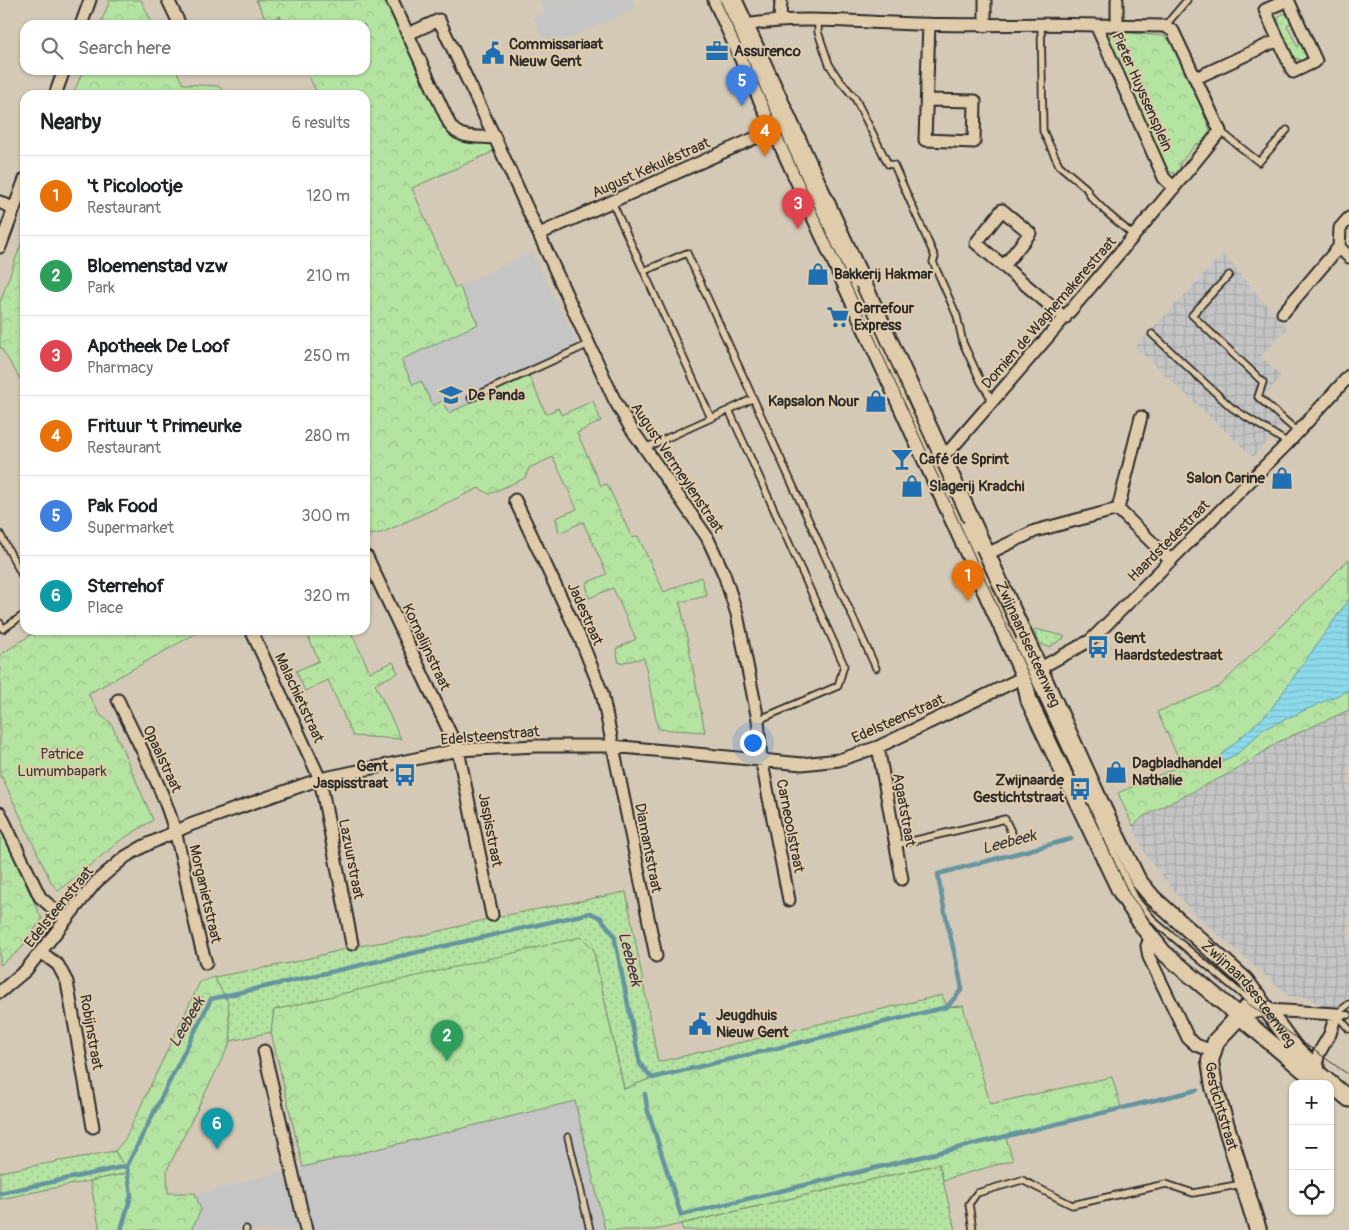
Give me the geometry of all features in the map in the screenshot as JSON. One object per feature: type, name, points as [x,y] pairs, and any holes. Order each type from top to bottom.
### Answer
[{"type":"main road","name":"Gestichtstraat","points":[[1254,999],[1223,1031],[1212,1051],[1210,1072],[1258,1230]]},
{"type":"street","points":[[83,20],[90,0]]},
{"type":"street","points":[[168,0],[178,20]]},
{"type":"street","points":[[392,0],[455,132],[461,135],[495,138]]},
{"type":"street","name":"Zwijnaardsesteenweg","points":[[716,0],[1032,673],[1138,880],[1168,912],[1233,967],[1254,999],[1267,1010],[1319,1074],[1349,1099]]},
{"type":"street","name":"Zwijnaardsesteenweg","points":[[734,0],[987,554],[1032,673],[1029,702],[1072,795],[1095,836],[1120,891],[1163,952],[1308,1074],[1319,1074]]},
{"type":"street","points":[[780,20],[781,0]]},
{"type":"street","points":[[984,26],[985,0]]},
{"type":"street","points":[[1117,0],[1117,25]]},
{"type":"street","points":[[1288,0],[1316,61],[1293,72],[1278,40],[1265,10],[1288,0]]},
{"type":"street","name":"August Vermeylenstraat","points":[[408,34],[439,20],[614,399],[645,448],[707,537],[724,574],[737,614],[758,720],[761,758]]},
{"type":"street","points":[[746,25],[780,20],[984,26],[1041,23],[1096,25]]},
{"type":"street","points":[[927,100],[975,101],[974,142],[925,140],[929,24]]},
{"type":"street","name":"Pieter Huyssensplein","points":[[1165,26],[1096,25],[1164,178],[1174,188]]},
{"type":"street","points":[[1165,26],[1173,31],[1178,39],[1220,131],[1174,188]]},
{"type":"street","points":[[1196,78],[1278,40]]},
{"type":"street","points":[[57,90],[62,75]]},
{"type":"street","name":"August Kekuléstraat","points":[[539,234],[790,122]]},
{"type":"street","name":"Domien de Waghemakerestraat","points":[[942,454],[952,449],[1174,188]]},
{"type":"street","points":[[0,247],[20,193]]},
{"type":"street","points":[[0,202],[14,209]]},
{"type":"street","points":[[1004,266],[1030,233],[1002,210],[976,243],[1064,318]]},
{"type":"street","points":[[1283,313],[1339,247],[1340,228],[1349,218]]},
{"type":"street","points":[[1339,247],[1349,257]]},
{"type":"street","name":"Haardstedestraat","points":[[1032,673],[1091,640],[1288,443],[1349,376]]},
{"type":"street","points":[[1118,509],[1141,418]]},
{"type":"street","name":"Jadestraat","points":[[515,500],[581,640],[602,693],[612,746]]},
{"type":"street","points":[[987,554],[1035,531],[1118,509]]},
{"type":"street","points":[[1118,509],[1171,561]]},
{"type":"street","name":"Kornalijnstraat","points":[[370,563],[458,750]]},
{"type":"street","name":"Malachietstraat","points":[[253,635],[320,779]]},
{"type":"street","name":"Edelsteenstraat","points":[[0,992],[26,970],[96,882],[110,868],[144,846],[175,832],[242,805],[320,779],[458,750],[536,746],[612,746],[811,763],[839,760],[878,747],[1032,673]]},
{"type":"street","name":"Opaalstraat","points":[[118,700],[167,807],[175,832]]},
{"type":"street","name":"Diamantstraat","points":[[612,746],[656,956]]},
{"type":"street","name":"Agaatstraat","points":[[878,747],[902,878]]},
{"type":"street","name":"Jaspisstraat","points":[[458,750],[492,915]]},
{"type":"street","name":"Carneoolstraat","points":[[761,758],[789,900]]},
{"type":"street","name":"Lazuurstraat","points":[[320,779],[352,944]]},
{"type":"street","points":[[0,813],[40,897],[66,920]]},
{"type":"street","name":"Morganietstraat","points":[[175,832],[182,858],[196,933],[206,963]]},
{"type":"street","points":[[1151,936],[1148,946],[1149,957],[1186,1034],[1196,1045],[1212,1051]]},
{"type":"street","name":"Robijnstraat","points":[[41,952],[58,966],[67,982],[93,1127]]},
{"type":"street","points":[[1238,1016],[1267,1010],[1336,1014],[1330,1034],[1318,1053],[1319,1074]]},
{"type":"street","points":[[264,1050],[306,1230]]},
{"type":"lane","points":[[721,0],[1007,626],[1032,673]]},
{"type":"lane","points":[[726,0],[1032,673]]},
{"type":"lane","points":[[1165,26],[1188,0]]},
{"type":"lane","points":[[818,21],[818,32],[830,64],[837,77],[855,98],[888,164],[894,165],[936,257],[933,262],[954,310],[963,343],[983,388],[993,401]]},
{"type":"lane","points":[[1041,23],[1043,131],[1059,165],[1086,188],[1090,197],[1134,236]]},
{"type":"lane","points":[[1220,131],[1259,162],[1287,130]]},
{"type":"lane","points":[[612,202],[712,418]]},
{"type":"lane","points":[[644,272],[687,253],[876,668]]},
{"type":"lane","points":[[1229,276],[1192,315],[1263,382],[1258,397],[1298,432]]},
{"type":"lane","points":[[1152,334],[1232,408],[1288,443]]},
{"type":"lane","points":[[471,398],[589,344]]},
{"type":"lane","points":[[645,448],[752,399]]},
{"type":"lane","points":[[729,410],[844,664],[838,686],[758,720]]},
{"type":"lane","points":[[0,534],[20,572]]},
{"type":"lane","points":[[0,623],[3,628],[20,617]]},
{"type":"lane","points":[[895,845],[1005,819],[1014,838]]},
{"type":"lane","points":[[1336,1014],[1349,1004]]},
{"type":"lane","points":[[1336,1014],[1349,1015]]},
{"type":"lane","points":[[1336,1014],[1349,1029]]},
{"type":"lane","points":[[568,1137],[590,1230]]},
{"type":"lane","points":[[973,1230],[969,1204],[977,1193],[1022,1180],[1072,1205],[1166,1184],[1193,1193],[1244,1184]]},
{"type":"shaded area","points":[[539,0],[632,0],[636,8],[550,47],[545,38],[543,39],[533,18],[545,13]]},
{"type":"shaded area","name":"De Panda","points":[[531,252],[579,346],[526,370],[549,420],[370,507],[370,373],[478,324],[459,286]]},
{"type":"shaded area","points":[[1223,254],[1287,329],[1261,356],[1282,377],[1263,397],[1288,420],[1253,457],[1135,347]]},
{"type":"shaded area","points":[[1349,710],[1349,1021],[1308,997],[1290,997],[1191,911],[1148,859],[1133,826],[1144,816],[1240,768],[1278,742]]},
{"type":"shaded area","points":[[575,1101],[605,1230],[159,1230],[156,1206],[283,1171]]},
{"type":"green space","points":[[110,0],[141,0],[151,20],[102,20]]},
{"type":"green space","points":[[256,0],[387,0],[449,135],[493,143],[497,150],[412,188],[455,288],[459,286],[478,324],[401,360],[413,385],[421,381],[433,406],[442,401],[449,413],[529,376],[546,414],[558,408],[561,415],[593,401],[601,421],[577,433],[601,486],[607,484],[632,538],[638,536],[664,592],[701,577],[707,596],[680,602],[705,732],[658,729],[644,658],[619,663],[616,649],[636,639],[613,588],[589,598],[586,583],[607,574],[583,522],[559,533],[556,518],[577,509],[553,457],[529,468],[525,478],[489,494],[479,488],[384,532],[370,535],[370,90],[316,90],[308,75],[370,75],[370,20],[282,20],[280,16],[266,20]]},
{"type":"green space","points":[[1282,14],[1289,14],[1292,22],[1287,25],[1297,46],[1302,44],[1307,56],[1303,61],[1294,58],[1277,19]]},
{"type":"green space","points":[[1111,33],[1165,36],[1185,66],[1210,130],[1205,142],[1196,144],[1180,163],[1180,171],[1176,174],[1168,171],[1109,42]]},
{"type":"green space","points":[[81,75],[178,75],[183,84],[218,86],[222,90],[75,90]]},
{"type":"green space","points":[[20,247],[20,379],[0,346],[0,302]]},
{"type":"green space","points":[[1349,559],[1349,710],[1278,742],[1240,768],[1144,816],[1133,826],[1118,793],[1182,765],[1157,712],[1219,687]]},
{"type":"green space","points":[[1035,629],[1064,636],[1064,638],[1049,647],[1040,644]]},
{"type":"green space","name":"Patrice Lumumbapark","points":[[30,635],[193,635],[88,694],[100,715],[111,723],[153,820],[121,840],[58,891],[51,882],[2,777],[0,777],[0,655]]},
{"type":"green space","points":[[307,635],[352,635],[370,672],[393,662],[398,673],[375,684],[401,739],[353,736],[328,680],[305,691],[296,671],[319,661]]},
{"type":"green space","points":[[0,828],[42,919],[20,950],[0,965]]},
{"type":"green space","points":[[626,892],[658,1062],[942,995],[947,1007],[652,1078],[624,1089],[593,948],[274,1010],[271,1032],[231,1041],[228,1002],[214,977],[290,963],[353,947],[420,936],[492,918]]},
{"type":"green space","points":[[581,937],[593,948],[624,1089],[652,1078],[947,1007],[963,1006],[990,1104],[1112,1077],[1121,1107],[1006,1138],[1013,1160],[943,1180],[939,1164],[655,1230],[605,1230],[575,1101],[303,1167],[271,1032],[274,1010]]},
{"type":"green space","points":[[214,977],[228,1002],[231,1041],[167,1170],[168,1193],[195,1193],[201,1210],[191,1230],[100,1230],[90,1181],[128,1173],[115,1151],[125,1139],[200,982]]},
{"type":"green space","points":[[115,1151],[129,1173],[0,1199],[0,1172]]},
{"type":"green space","points":[[939,1164],[955,1230],[683,1230],[681,1224]]},
{"type":"water","points":[[1349,599],[1349,690],[1264,729],[1237,754],[1222,761],[1220,756],[1269,712]]},
{"type":"waterway","name":"Leebeek","points":[[0,1193],[127,1166],[211,999],[590,913],[600,917],[614,935],[640,1064],[652,1078],[947,1007],[962,989],[938,874],[1071,839]]},
{"type":"waterway","points":[[645,1094],[647,1108],[681,1215],[1197,1090]]},
{"type":"waterway","points":[[121,1230],[131,1196],[127,1166]]},
{"type":"tram line","points":[[720,0],[1129,894],[1154,925],[1239,997],[1349,1075]]},
{"type":"place","name":"Assurenco","points":[[717,51]]},
{"type":"place","name":"Commissariaat Nieuw Gent","points":[[493,53]]},
{"type":"place","name":"Pak Food","points":[[742,106]]},
{"type":"place","name":"Frituur 't Primeurke","points":[[765,156]]},
{"type":"place","name":"Apotheek De Loof","points":[[798,229]]},
{"type":"place","name":"Bakkerij Hakmar","points":[[818,274]]},
{"type":"place","name":"Carrefour Express","points":[[838,317]]},
{"type":"place","name":"De Panda","points":[[451,395]]},
{"type":"place","name":"Kapsalon Nour","points":[[876,401]]},
{"type":"place","name":"Café de Sprint","points":[[902,459]]},
{"type":"place","name":"Salon Carine","points":[[1282,478]]},
{"type":"place","name":"Slagerij Kradchi","points":[[912,486]]},
{"type":"place","name":"'t Picolootje","points":[[968,601]]},
{"type":"place","name":"Gent Haardstedestraat","points":[[1098,647]]},
{"type":"place","name":"Dagbladhandel Nathalie","points":[[1116,772]]},
{"type":"place","name":"Gent Jaspisstraat","points":[[405,775]]},
{"type":"place","name":"Zwijnaarde Gestichtstraat","points":[[1080,789]]},
{"type":"place","name":"Jeugdhuis Nieuw Gent","points":[[700,1024]]},
{"type":"place","name":"Bloemenstad vzw","points":[[447,1061]]},
{"type":"place","name":"Sterrehof","points":[[217,1149]]}]
